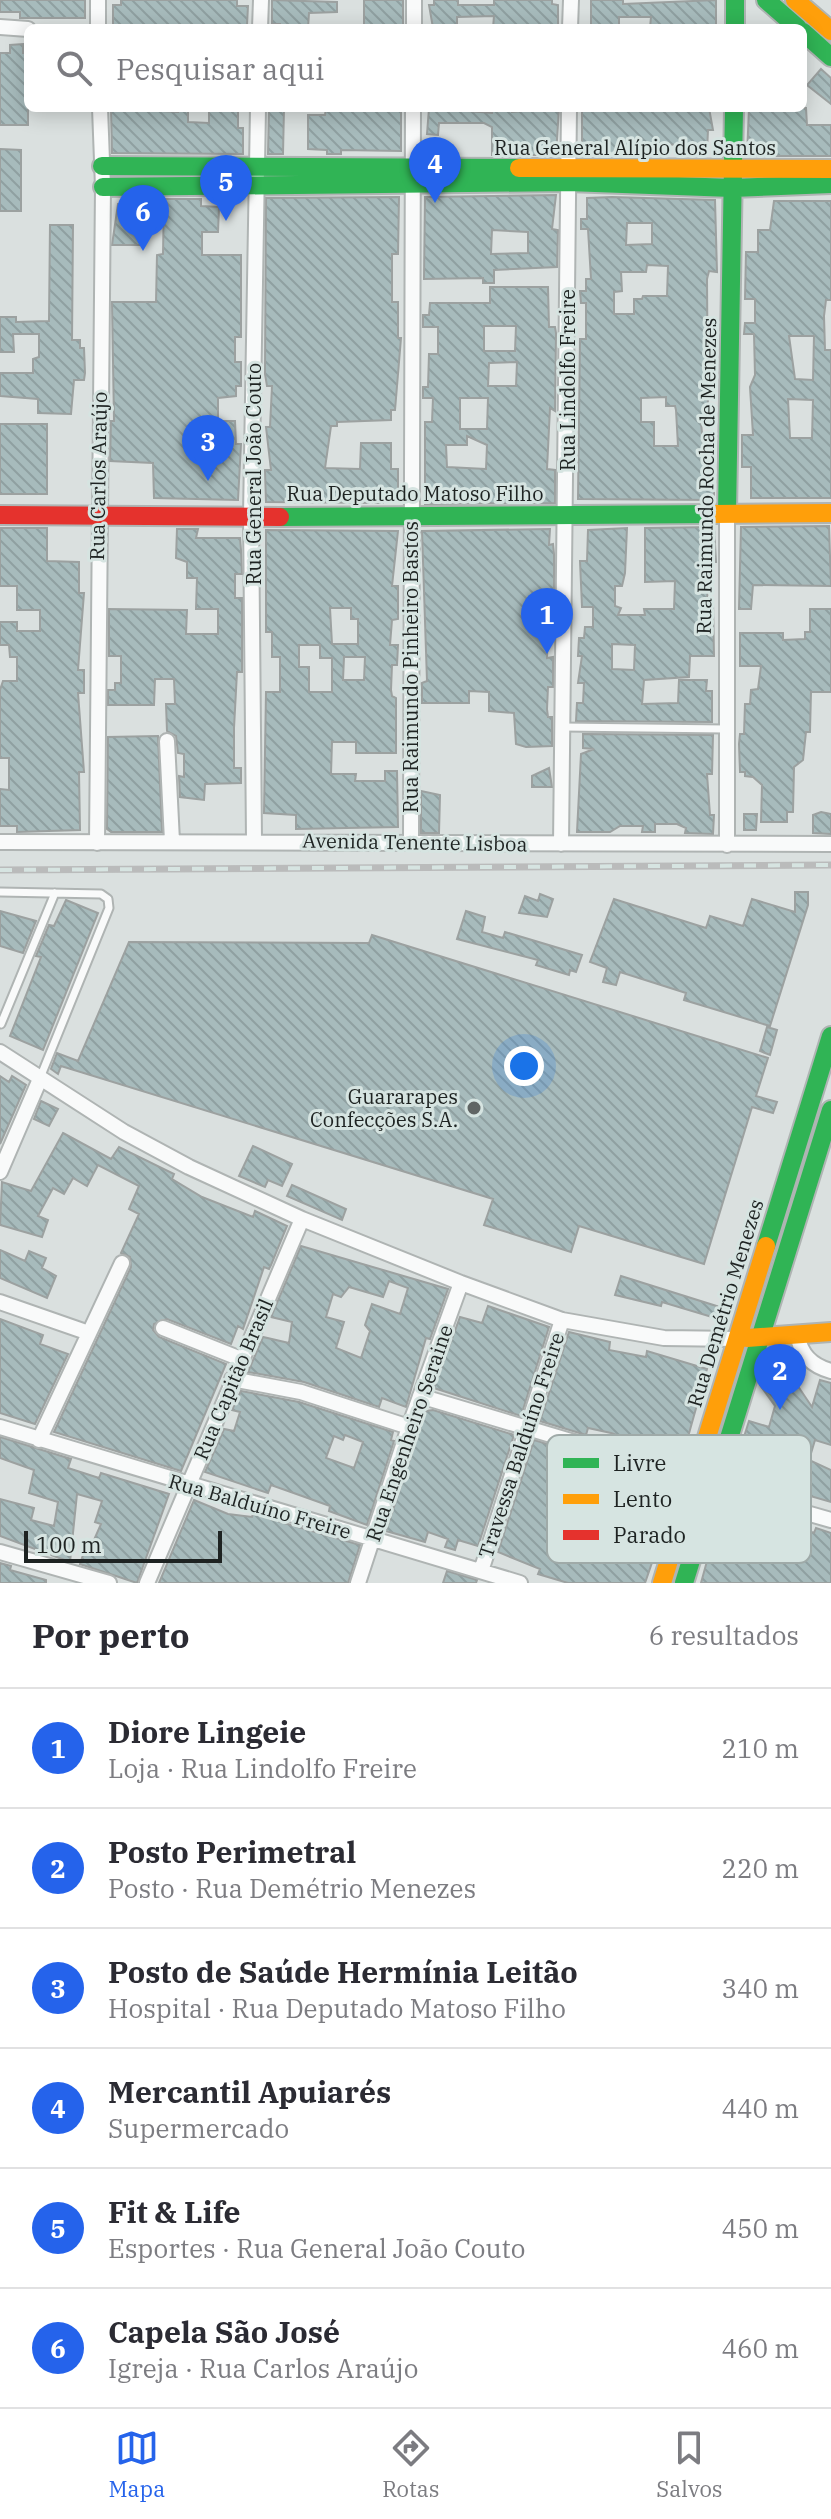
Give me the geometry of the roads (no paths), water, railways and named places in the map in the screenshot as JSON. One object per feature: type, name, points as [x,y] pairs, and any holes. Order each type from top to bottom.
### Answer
[{"type":"street","points":[[98,0],[98,24]]},
{"type":"street","points":[[260,24],[261,0]]},
{"type":"street","points":[[414,0],[414,24]]},
{"type":"street","points":[[570,24],[571,0]]},
{"type":"street","points":[[735,0],[735,24]]},
{"type":"street","points":[[795,0],[831,31]]},
{"type":"street","points":[[776,3],[794,24]]},
{"type":"street","points":[[0,27],[24,29]]},
{"type":"street","points":[[807,36],[831,57]]},
{"type":"street","name":"Rua Carlos Araújo","points":[[97,843],[97,515],[103,187],[100,112]]},
{"type":"street","name":"Rua General João Couto","points":[[254,840],[251,515],[258,112]]},
{"type":"street","name":"Rua Raimundo Pinheiro Bastos","points":[[411,841],[413,112]]},
{"type":"street","name":"Rua Lindolfo Freire","points":[[561,844],[569,112]]},
{"type":"street","name":"Rua Raimundo Rocha de Menezes","points":[[727,845],[727,513],[734,112]]},
{"type":"street","name":"Rua General Alípio dos Santos","points":[[102,166],[256,167],[412,176],[568,176],[831,184]]},
{"type":"street","name":"Rua General Alípio dos Santos","points":[[732,180],[831,169]]},
{"type":"street","name":"Rua General Alípio dos Santos","points":[[103,187],[255,186],[412,176]]},
{"type":"street","name":"Rua Deputado Matoso Filho","points":[[0,515],[410,518],[831,513]]},
{"type":"street","points":[[167,741],[172,841]]},
{"type":"street","name":"Avenida Tenente Lisboa","points":[[0,842],[254,840],[831,844]]},
{"type":"street","name":"Rua Demétrio Menezes","points":[[708,1435],[831,1036]]},
{"type":"street","points":[[0,1052],[149,1147],[302,1219],[562,1320],[664,1338],[798,1337],[831,1332]]},
{"type":"street","points":[[0,1172],[40,1079]]},
{"type":"street","points":[[731,1435],[825,1147],[831,1110]]},
{"type":"street","name":"Rua Capitão Brasil","points":[[147,1583],[302,1219]]},
{"type":"street","points":[[39,1440],[122,1263]]},
{"type":"street","name":"Rua Engenheiro Seraine","points":[[358,1583],[409,1427],[461,1283]]},
{"type":"street","points":[[0,1302],[89,1333]]},
{"type":"street","name":"Travessa Balduíno Freire","points":[[476,1574],[562,1320]]},
{"type":"street","points":[[163,1328],[241,1359]]},
{"type":"street","points":[[798,1337],[800,1350],[808,1359],[831,1371]]},
{"type":"street","points":[[232,1379],[301,1392],[409,1427]]},
{"type":"street","points":[[420,1396],[553,1435]]},
{"type":"street","name":"Rua Balduíno Freire","points":[[0,1427],[373,1539],[476,1574],[520,1583]]},
{"type":"street","points":[[811,1514],[831,1520]]},
{"type":"street","points":[[0,1552],[109,1583]]},
{"type":"street","name":"Rua Demétrio Menezes","points":[[662,1583],[668,1563]]},
{"type":"street","points":[[684,1583],[690,1563]]},
{"type":"lane","points":[[563,727],[725,729]]},
{"type":"lane","points":[[0,892],[101,894],[108,899],[109,908],[40,1079]]},
{"type":"lane","points":[[1,1024],[55,893]]},
{"type":"lane","points":[[799,1138],[825,1147]]},
{"type":"railway","points":[[0,870],[831,865]]},
{"type":"place","name":"Mercantil Apuiarés","points":[[435,203]]},
{"type":"place","name":"Fit & Life","points":[[226,221]]},
{"type":"place","name":"Capela São José","points":[[143,251]]},
{"type":"place","name":"Posto de Saúde Hermínia Leitão","points":[[208,481]]},
{"type":"place","name":"Diore Lingeie","points":[[547,654]]},
{"type":"place","name":"Guararapes Confecções S.A.","points":[[474,1108]]},
{"type":"place","name":"Posto Perimetral","points":[[780,1410]]}]
